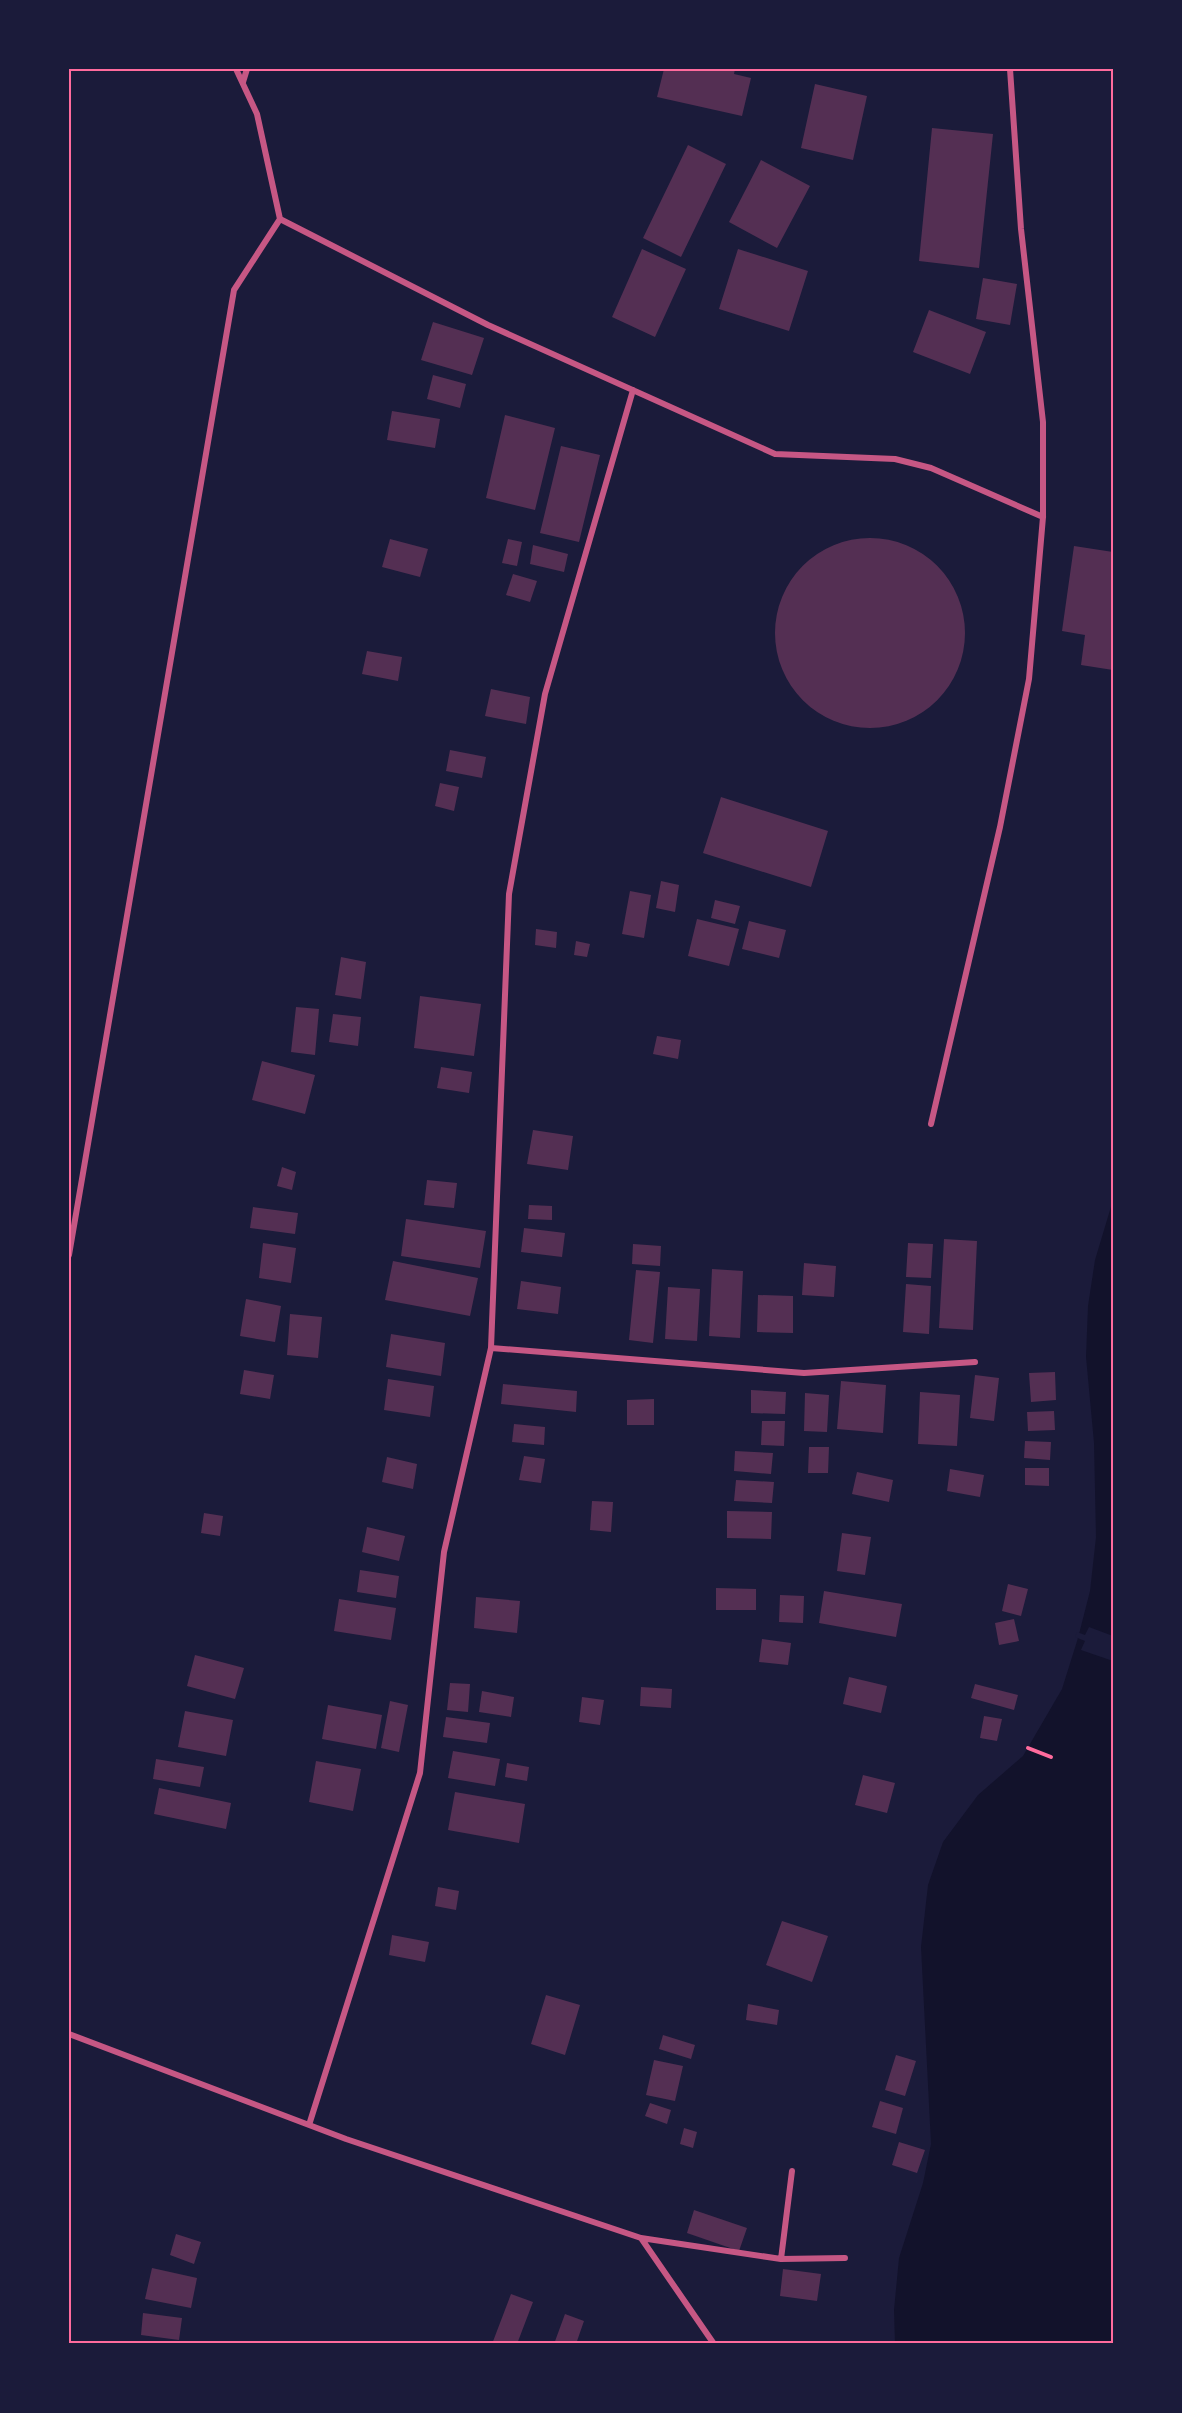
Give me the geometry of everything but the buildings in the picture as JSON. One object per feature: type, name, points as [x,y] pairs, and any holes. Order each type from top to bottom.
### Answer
[{"type":"street","points":[[69,1255],[71,1231],[234,290],[280,219],[257,114],[237,69]]},
{"type":"street","points":[[243,82],[248,69]]},
{"type":"street","points":[[931,1124],[1000,827],[1029,679],[1042,517],[1043,422],[1021,229],[1010,69]]},
{"type":"street","points":[[280,219],[488,325],[775,454],[895,459],[931,468],[1042,517]]},
{"type":"street","points":[[309,2125],[420,1773],[444,1552],[491,1348],[509,894],[545,694],[633,390]]},
{"type":"street","points":[[491,1348],[804,1373],[975,1362]]},
{"type":"street","points":[[69,2034],[309,2125],[641,2238],[781,2259],[845,2258]]},
{"type":"street","points":[[781,2259],[792,2171]]},
{"type":"street","points":[[641,2238],[714,2344]]},
{"type":"path","points":[[1028,1748],[1051,1757]]},
{"type":"shaded area","points":[[1113,1200],[1113,2344],[895,2344],[894,2310],[899,2258],[923,2183],[931,2144],[921,1947],[928,1885],[943,1842],[978,1795],[1023,1756],[1062,1689],[1078,1638],[1090,1591],[1096,1537],[1094,1443],[1086,1357],[1088,1306],[1095,1260]]},
{"type":"pier","points":[[1089,1627],[1113,1636],[1113,1661],[1081,1650],[1085,1641],[1075,1637],[1077,1632],[1085,1635]]}]
